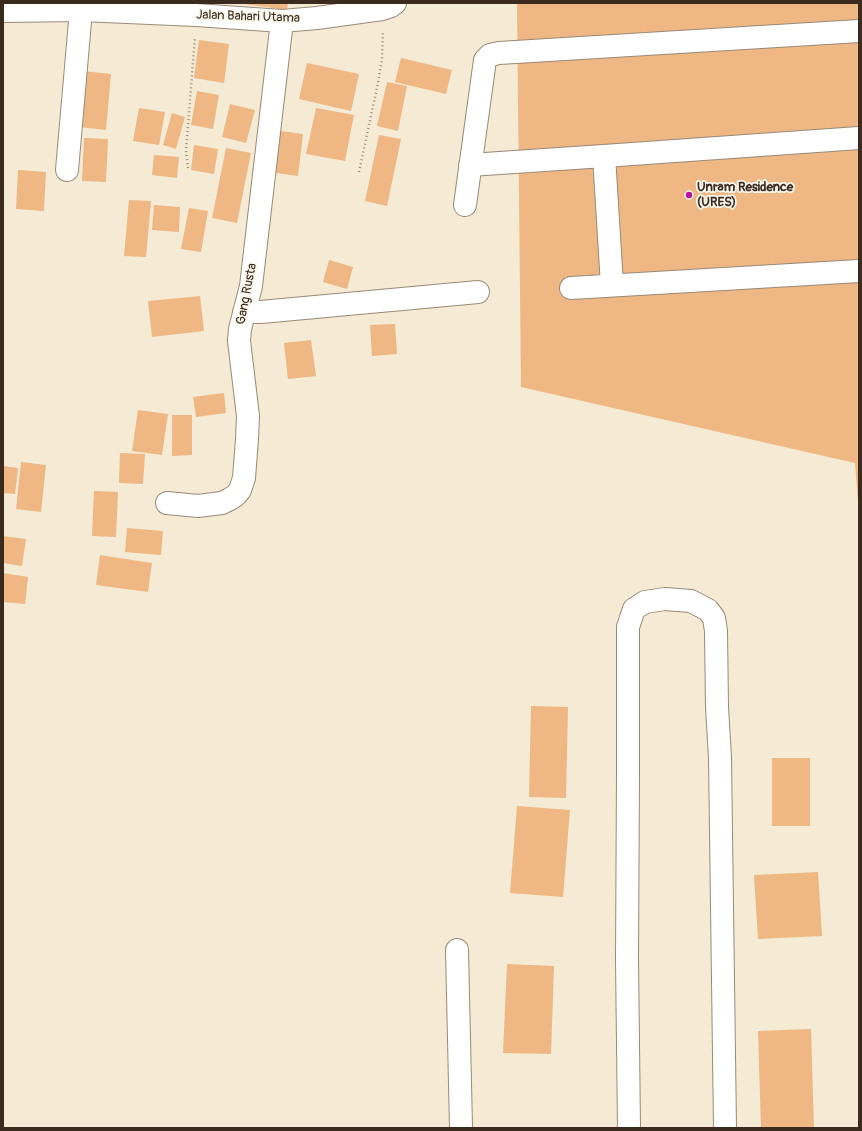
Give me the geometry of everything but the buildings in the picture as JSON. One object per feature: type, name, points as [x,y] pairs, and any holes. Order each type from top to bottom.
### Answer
[{"type":"street","name":"Jalan Bahari Utama","points":[[3,11],[81,10],[196,15],[282,21],[317,18],[389,6]]},
{"type":"street","points":[[67,170],[81,10]]},
{"type":"street","name":"Gang Rusta","points":[[167,503],[188,506],[216,504],[236,495],[240,490],[244,478],[248,424],[240,329],[251,286],[282,21]]},
{"type":"street","points":[[465,205],[485,60],[490,55],[499,53],[859,31]]},
{"type":"street","points":[[470,164],[859,138]]},
{"type":"street","points":[[604,156],[612,285]]},
{"type":"street","points":[[571,288],[859,271]]},
{"type":"street","points":[[244,312],[261,312],[478,292]]},
{"type":"street","points":[[629,1128],[627,959],[628,627],[634,609],[645,602],[664,599],[691,601],[708,610],[714,618],[716,631],[717,706],[720,758],[724,1128]]},
{"type":"street","points":[[457,950],[461,1128]]},
{"type":"path","points":[[359,172],[378,84],[382,59],[383,34],[389,6]]},
{"type":"path","points":[[188,168],[186,151],[196,15]]},
{"type":"place","name":"Unram Residence (URES)","points":[[689,195]]}]
